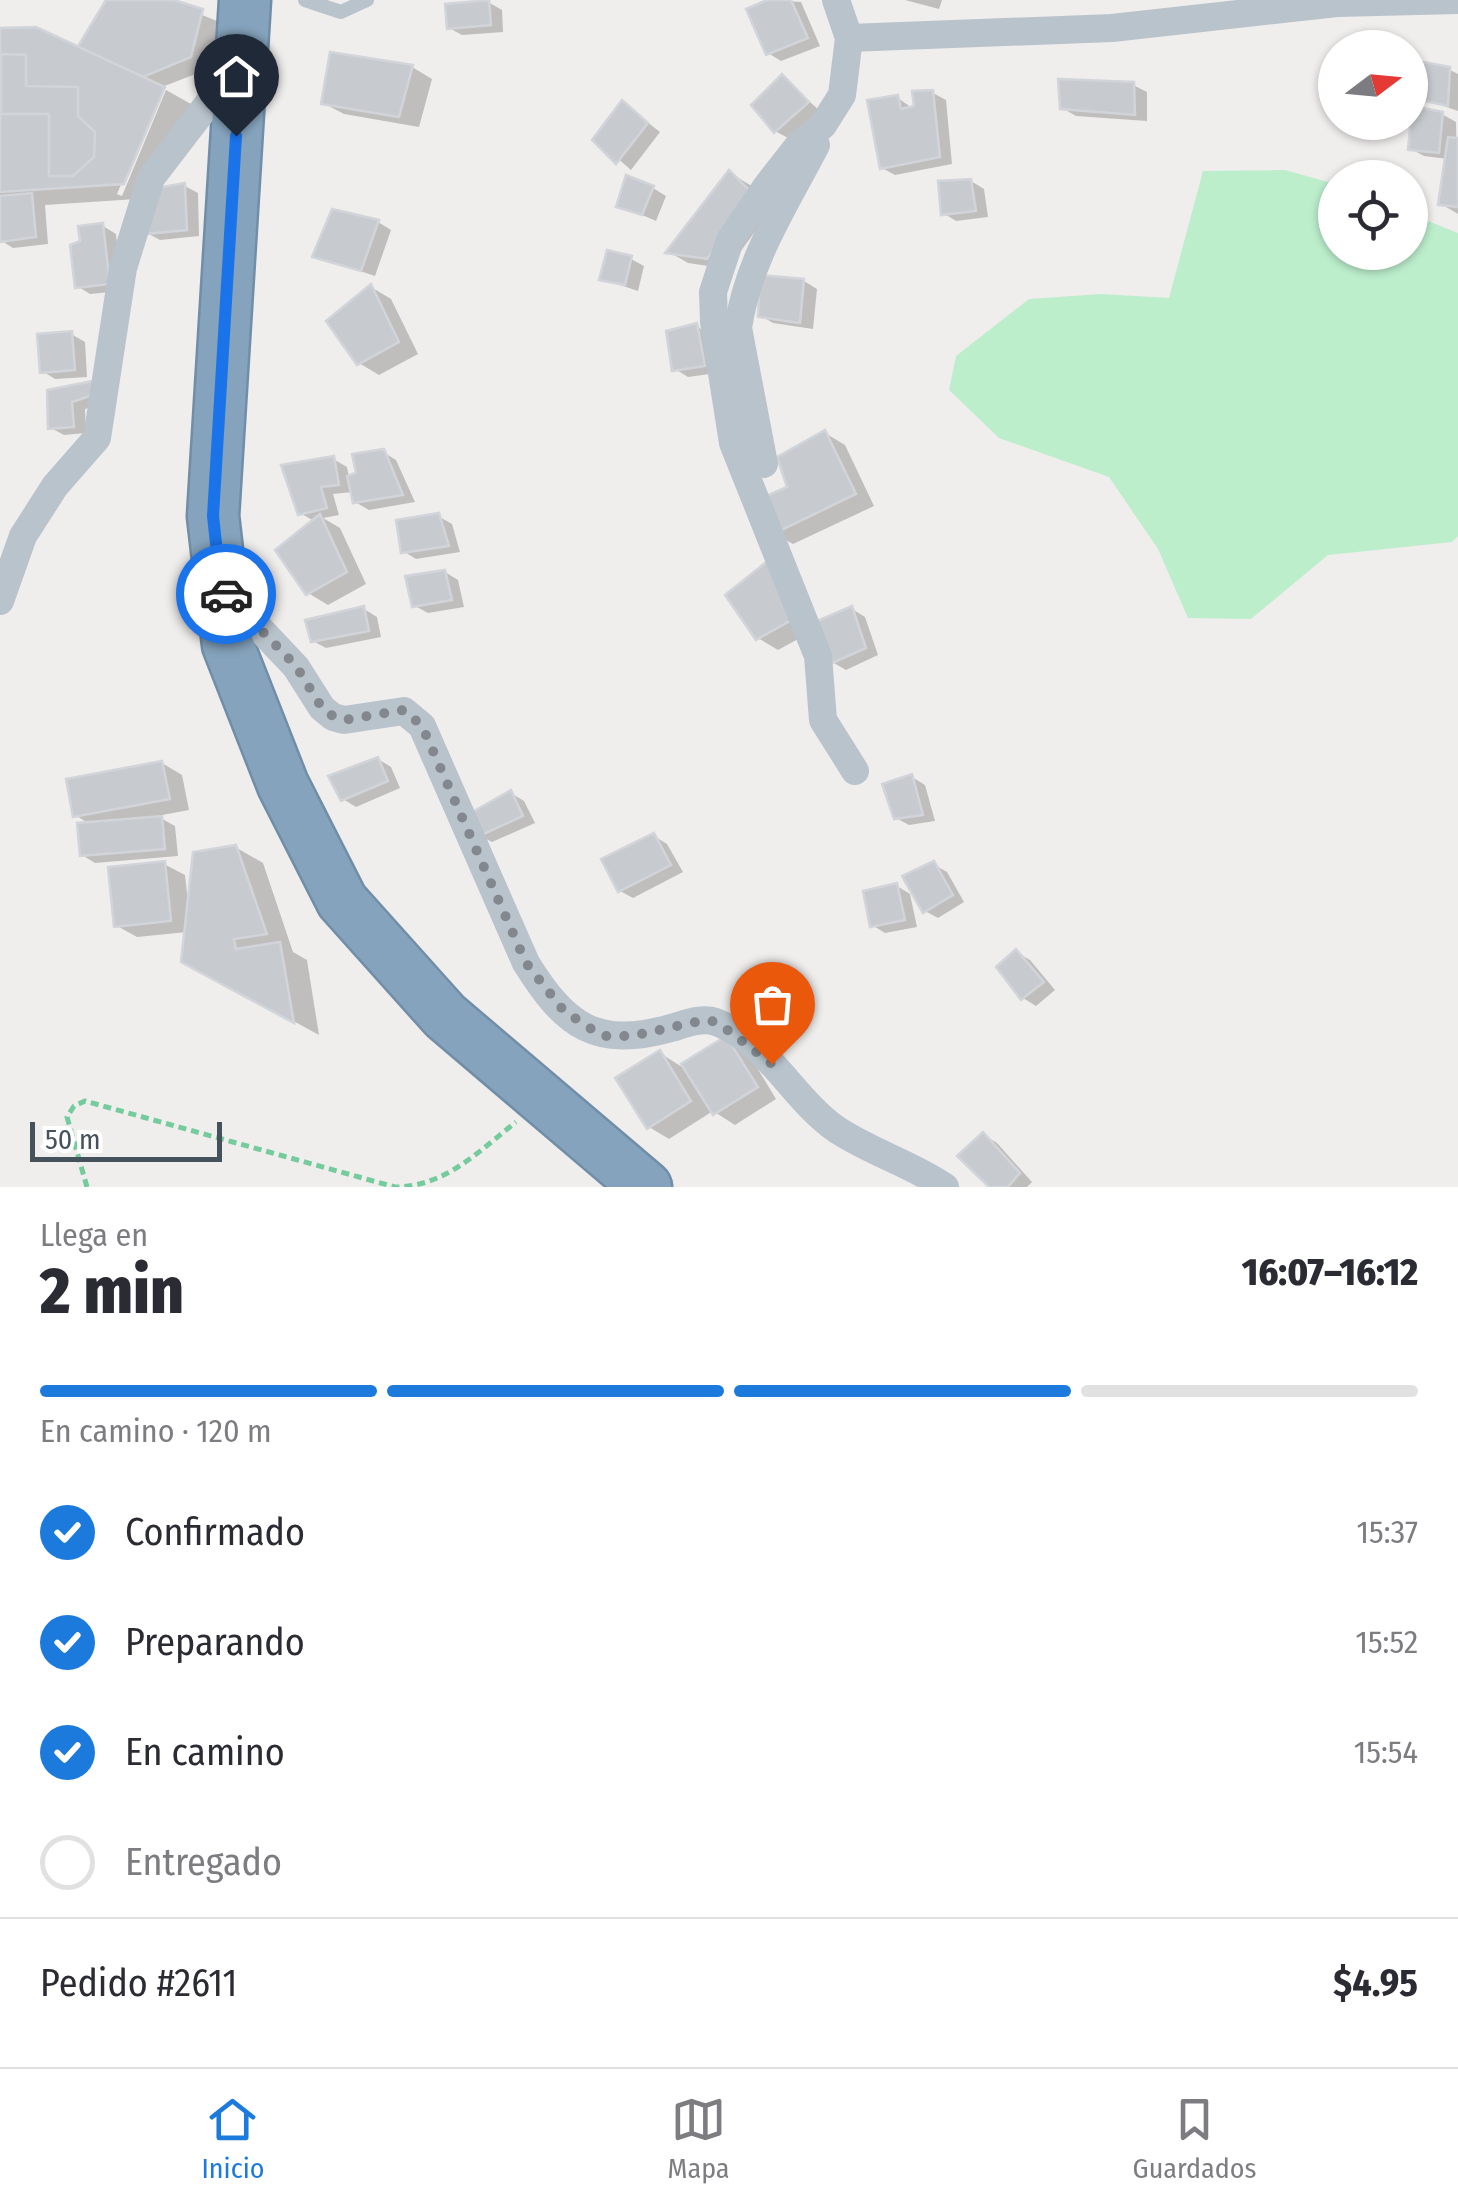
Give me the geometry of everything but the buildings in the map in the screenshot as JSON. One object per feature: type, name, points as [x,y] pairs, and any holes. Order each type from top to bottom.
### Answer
[{"type":"highway","points":[[245,0],[213,516],[228,644],[283,784],[342,901],[445,1016],[646,1187]]},
{"type":"street","points":[[764,464],[738,328],[741,305],[757,254],[842,95],[849,38],[836,0]]},
{"type":"street","points":[[849,38],[1112,28],[1338,3],[1458,0]]},
{"type":"street","points":[[0,602],[23,536],[55,486],[97,438],[123,268],[150,178],[241,60]]},
{"type":"street","points":[[824,124],[798,146],[730,240],[713,292],[714,322],[733,443],[818,656],[823,720],[854,771]]},
{"type":"street","points":[[221,589],[296,666],[322,708],[334,717],[344,720],[404,710],[422,726],[526,963],[540,986],[582,1026],[602,1036],[632,1036],[693,1021],[717,1022],[772,1064],[834,1128],[945,1187]]},
{"type":"lane","points":[[305,0],[341,12],[368,0]]},
{"type":"path","points":[[87,1187],[66,1117],[74,1106],[85,1101],[113,1112],[407,1187],[419,1187],[451,1172],[542,1102]]},
{"type":"green space","points":[[1285,170],[1318,179],[1318,270],[1428,270],[1428,221],[1458,233],[1458,536],[1452,542],[1328,555],[1251,619],[1188,618],[1158,549],[1109,477],[999,438],[949,390],[956,356],[1029,299],[1101,294],[1169,298],[1203,171]]},
{"type":"way so far","points":[[226,594],[296,666],[322,708],[334,717],[344,720],[391,710],[404,710],[414,716],[422,726],[526,963],[540,986],[564,1011],[602,1036],[632,1036],[693,1021],[717,1022],[772,1064]]},
{"type":"route","points":[[226,594],[221,589],[213,516],[236,136]]}]
